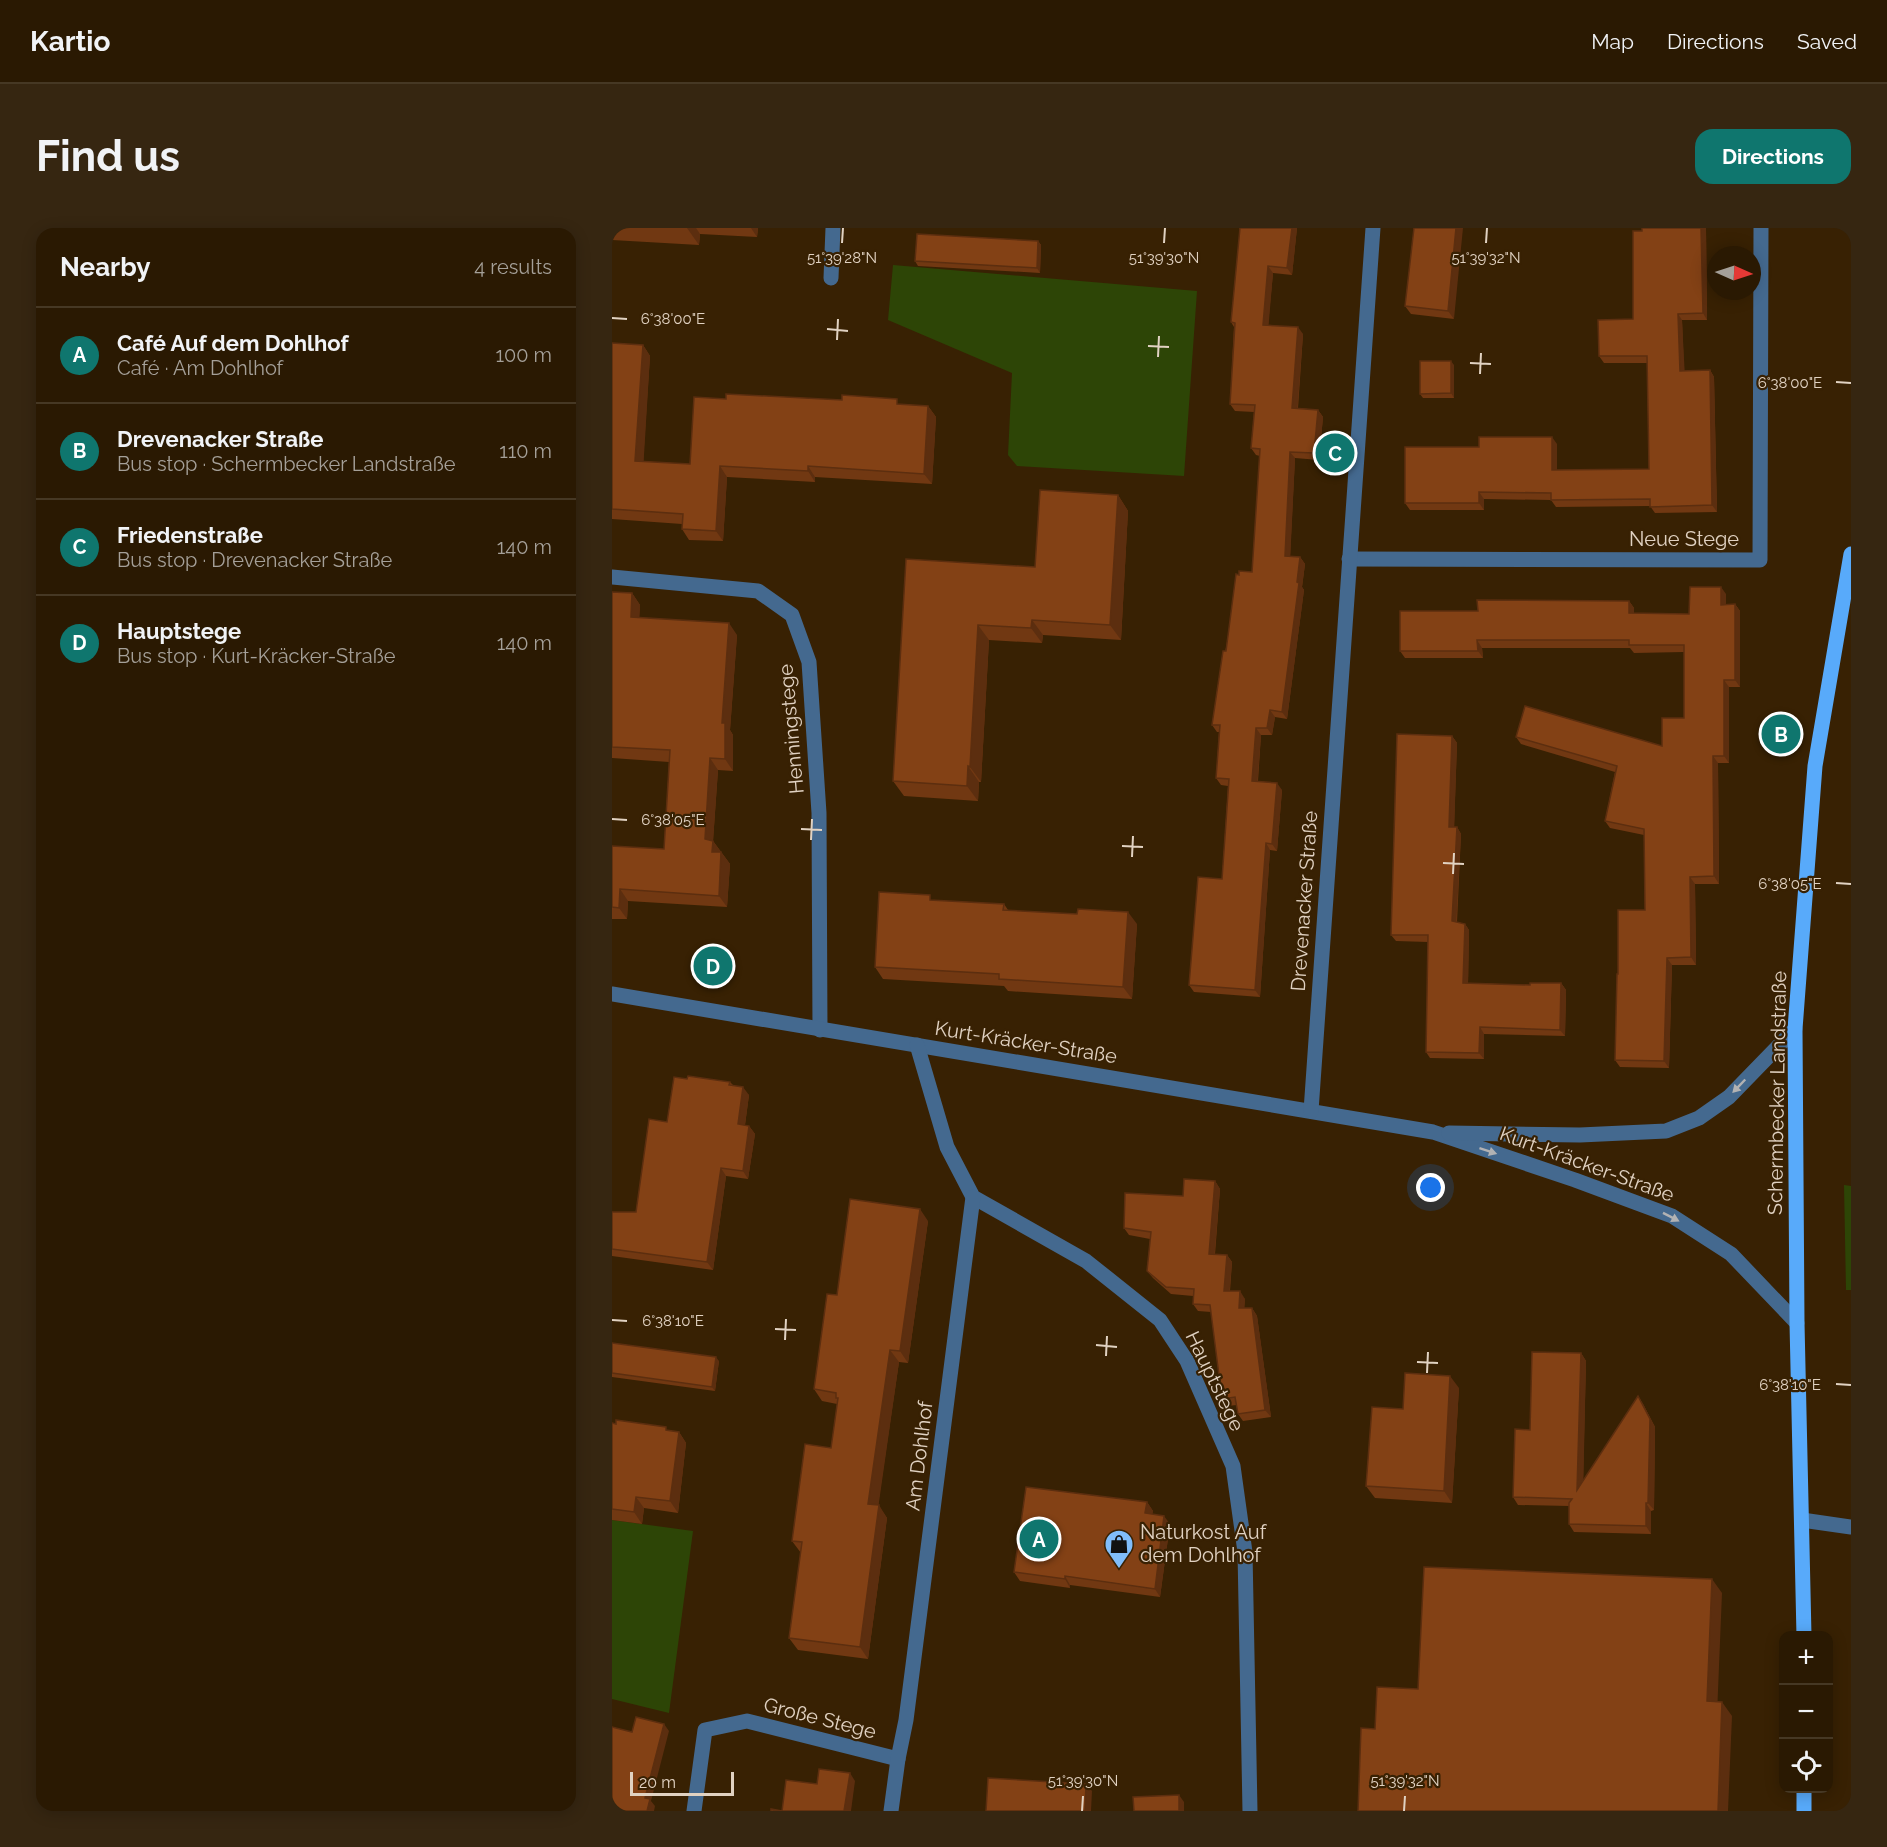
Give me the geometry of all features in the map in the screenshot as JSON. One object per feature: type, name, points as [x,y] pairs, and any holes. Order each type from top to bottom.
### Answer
[{"type":"main road","name":"Schermbecker Landstraße","points":[[1804,1631],[1797,1323],[1795,1029],[1815,766],[1851,554]]},
{"type":"main road","points":[[1804,1793],[1804,1811]]},
{"type":"street","points":[[831,278],[833,228]]},
{"type":"street","name":"Drevenacker Straße","points":[[1311,1111],[1373,228]]},
{"type":"street","name":"Neue Stege","points":[[1349,559],[1760,560],[1761,228]]},
{"type":"street","name":"Henningstege","points":[[612,577],[758,591],[792,615],[809,662],[819,813],[820,1030]]},
{"type":"street","name":"Kurt-Kräcker-Straße","points":[[612,994],[1433,1132],[1580,1135],[1666,1131],[1699,1118],[1729,1097],[1795,1029]]},
{"type":"street","points":[[917,1045],[947,1147],[973,1197]]},
{"type":"street","name":"Kurt-Kräcker-Straße","points":[[1433,1132],[1575,1180],[1671,1216],[1731,1254],[1797,1323]]},
{"type":"street","name":"Am Dohlhof","points":[[906,1720],[973,1197]]},
{"type":"street","name":"Hauptstege","points":[[973,1197],[1086,1261],[1160,1320],[1187,1361],[1233,1466],[1245,1552],[1250,1811]]},
{"type":"street","points":[[1802,1520],[1851,1527]]},
{"type":"street","name":"Große Stege","points":[[891,1811],[906,1720]]},
{"type":"street","name":"Große Stege","points":[[694,1811],[705,1730],[747,1721],[898,1759]]},
{"type":"green space","points":[[893,265],[1197,291],[1184,476],[1017,466],[1008,455],[1012,373],[888,320]]},
{"type":"green space","points":[[1844,1185],[1851,1186],[1851,1290],[1846,1290]]},
{"type":"green space","points":[[612,1520],[693,1531],[669,1713],[612,1699]]},
{"type":"building","points":[[1240,228],[1292,228],[1287,268],[1268,266],[1263,325],[1298,327],[1292,408],[1318,410],[1314,453],[1290,452],[1285,556],[1300,557],[1297,582],[1299,583],[1282,712],[1270,710],[1267,728],[1256,728],[1252,781],[1277,783],[1272,844],[1266,843],[1255,990],[1189,985],[1198,877],[1222,879],[1229,779],[1216,778],[1220,725],[1212,725],[1223,651],[1226,651],[1236,574],[1239,575],[1239,571],[1252,572],[1260,449],[1251,448],[1255,405],[1230,404],[1235,323],[1231,322]]},
{"type":"building","points":[[1414,228],[1456,228],[1448,311],[1405,306]]},
{"type":"building","points":[[1642,228],[1701,228],[1703,313],[1678,314],[1680,371],[1710,370],[1712,505],[1650,507],[1650,499],[1551,500],[1551,493],[1479,492],[1479,503],[1405,503],[1405,447],[1479,447],[1479,437],[1552,437],[1552,470],[1649,469],[1647,356],[1599,356],[1598,320],[1633,319],[1633,231],[1642,231]]},
{"type":"building","points":[[917,234],[1038,241],[1037,268],[915,261]]},
{"type":"building","points":[[612,343],[643,345],[635,461],[690,464],[694,397],[726,399],[726,394],[842,400],[842,395],[897,399],[897,404],[928,406],[924,474],[808,466],[808,471],[720,466],[716,531],[682,529],[683,514],[612,509]]},
{"type":"building","points":[[1420,361],[1451,361],[1451,393],[1420,394]]},
{"type":"building","points":[[1040,490],[1118,495],[1110,625],[1032,620],[1031,628],[978,625],[967,786],[893,781],[906,559],[1035,567]]},
{"type":"building","points":[[1690,587],[1721,587],[1721,605],[1735,604],[1735,680],[1724,680],[1724,756],[1713,756],[1714,876],[1690,877],[1691,957],[1667,958],[1664,1061],[1615,1060],[1618,910],[1645,910],[1644,829],[1605,821],[1617,766],[1516,737],[1525,706],[1662,746],[1662,718],[1684,718],[1684,645],[1629,645],[1629,640],[1477,640],[1478,651],[1400,651],[1400,611],[1478,611],[1477,600],[1629,601],[1629,613],[1689,614]]},
{"type":"building","points":[[612,592],[632,593],[631,617],[729,623],[722,723],[725,723],[725,759],[710,758],[705,839],[713,841],[712,852],[721,852],[719,896],[620,889],[619,908],[612,907],[612,846],[664,849],[670,750],[612,747]]},
{"type":"building","points":[[1397,734],[1452,736],[1449,827],[1457,827],[1452,921],[1465,924],[1463,983],[1530,985],[1530,983],[1561,983],[1560,1030],[1480,1027],[1479,1053],[1426,1052],[1428,935],[1391,935]]},
{"type":"building","points":[[879,892],[930,895],[930,900],[1004,904],[1003,910],[1077,914],[1078,909],[1128,912],[1123,987],[999,979],[999,974],[875,967]]},
{"type":"building","points":[[688,1076],[730,1082],[729,1085],[743,1087],[738,1124],[749,1126],[743,1171],[721,1168],[707,1262],[612,1249],[612,1212],[636,1212],[649,1119],[667,1122],[674,1077],[687,1079]]},
{"type":"building","points":[[1184,1179],[1215,1181],[1209,1254],[1227,1255],[1224,1291],[1240,1291],[1239,1308],[1252,1308],[1265,1410],[1238,1414],[1235,1397],[1222,1399],[1210,1305],[1193,1304],[1194,1289],[1166,1287],[1147,1271],[1151,1232],[1124,1228],[1125,1193],[1183,1196]]},
{"type":"building","points":[[850,1199],[920,1209],[900,1351],[890,1350],[868,1504],[879,1505],[860,1647],[789,1638],[802,1542],[792,1541],[805,1444],[831,1448],[838,1398],[836,1398],[836,1393],[814,1389],[827,1294],[837,1295]]},
{"type":"building","points":[[612,1343],[716,1357],[712,1387],[612,1373]]},
{"type":"building","points":[[1532,1352],[1581,1353],[1577,1490],[1638,1396],[1650,1419],[1646,1526],[1569,1524],[1569,1503],[1572,1499],[1513,1497],[1515,1429],[1530,1430]]},
{"type":"building","points":[[1405,1373],[1450,1376],[1444,1491],[1366,1486],[1372,1407],[1403,1409]]},
{"type":"building","points":[[616,1420],[666,1427],[666,1430],[679,1432],[670,1501],[636,1497],[634,1512],[612,1509],[612,1423],[616,1424]]},
{"type":"building","points":[[1026,1487],[1147,1502],[1145,1513],[1164,1516],[1155,1589],[1065,1576],[1065,1579],[1014,1572]]},
{"type":"building","points":[[1424,1567],[1712,1579],[1707,1701],[1722,1702],[1718,1811],[1358,1811],[1361,1728],[1375,1729],[1377,1687],[1418,1689]]},
{"type":"building","points":[[636,1717],[664,1724],[645,1798],[650,1799],[647,1811],[612,1811],[612,1727],[632,1732]]},
{"type":"building","points":[[819,1769],[850,1773],[844,1811],[782,1811],[786,1780],[817,1784]]},
{"type":"building","points":[[988,1778],[1086,1784],[1085,1811],[986,1811]]},
{"type":"building","points":[[1179,1795],[1179,1811],[1134,1811],[1133,1797]]},
{"type":"place","name":"Friedenstraße","points":[[1335,453]]},
{"type":"place","name":"Drevenacker Straße","points":[[1781,734]]},
{"type":"place","name":"Hauptstege","points":[[713,966]]},
{"type":"place","name":"Café Auf dem Dohlhof","points":[[1039,1539]]},
{"type":"place","name":"Naturkost Auf dem Dohlhof","points":[[1119,1570]]}]
